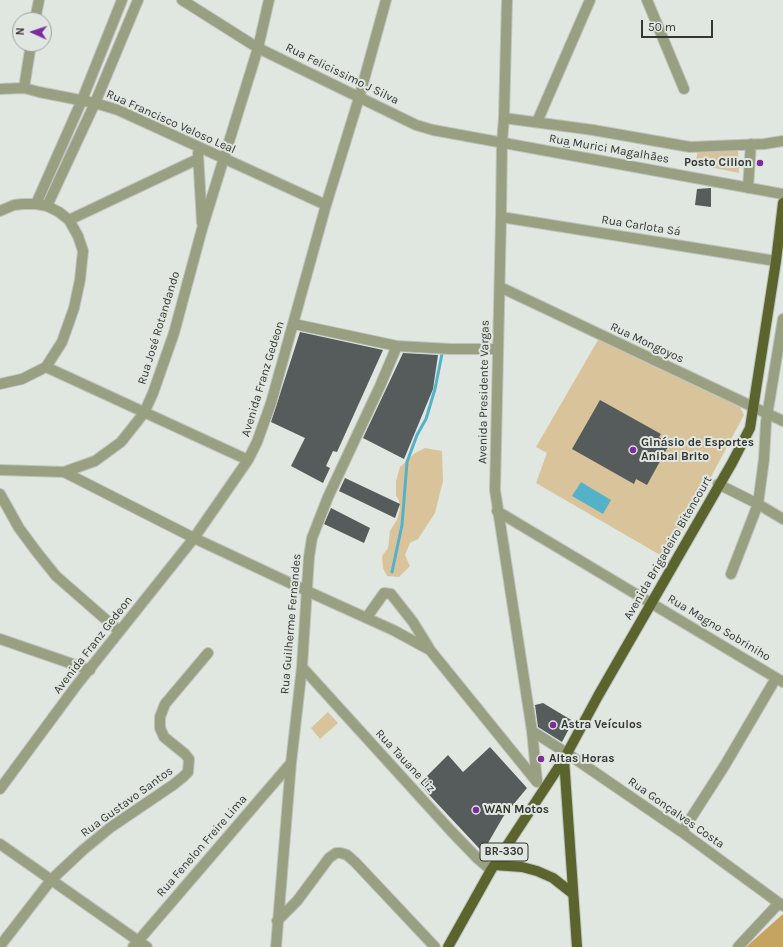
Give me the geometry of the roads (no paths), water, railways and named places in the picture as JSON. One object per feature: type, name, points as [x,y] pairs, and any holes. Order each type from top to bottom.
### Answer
[{"type":"main road","name":"Avenida Brigadeiro Bitencourt","points":[[565,756],[718,484],[732,463],[750,428],[776,261],[783,203]]},
{"type":"main road","name":"BR-330","points":[[448,947],[493,868],[544,792],[565,756]]},
{"type":"main road","points":[[565,756],[572,893],[577,947]]},
{"type":"main road","points":[[493,868],[522,867],[537,871],[553,878],[572,893]]},
{"type":"street","points":[[37,12],[39,0]]},
{"type":"street","points":[[36,204],[82,100],[122,0]]},
{"type":"street","points":[[47,206],[95,102],[138,0]]},
{"type":"street","name":"Rua Felicissimo J Silva","points":[[182,0],[258,48],[416,125],[433,130],[502,142]]},
{"type":"street","name":"Rua José Rotandando","points":[[0,470],[64,472],[95,461],[121,442],[144,413],[174,334],[202,229],[258,48],[269,0]]},
{"type":"street","name":"Avenida Franz Gedeon","points":[[0,789],[119,632],[194,538],[248,460],[258,442],[294,324],[326,205],[359,98],[386,0]]},
{"type":"street","name":"Avenida Presidente Vargas","points":[[507,0],[502,142],[495,490],[497,511],[532,731],[537,781]]},
{"type":"street","points":[[537,122],[590,0]]},
{"type":"street","points":[[647,0],[684,89]]},
{"type":"street","points":[[24,88],[30,52]]},
{"type":"street","name":"Rua Francisco Veloso Leal","points":[[0,90],[24,88],[95,102],[118,110],[326,205]]},
{"type":"street","name":"Rua Murici Magalhães","points":[[504,118],[593,130],[690,147],[783,141]]},
{"type":"street","name":"Rua Murici Magalhães","points":[[502,142],[783,194]]},
{"type":"street","points":[[748,188],[751,144]]},
{"type":"street","name":"Rua José Rotandando","points":[[199,147],[198,159],[202,229]]},
{"type":"street","points":[[68,220],[198,159]]},
{"type":"street","points":[[0,211],[14,205],[36,204],[47,206],[59,212],[68,220],[78,236],[83,251],[80,280],[74,308],[62,342],[46,367],[22,379],[0,384]]},
{"type":"street","name":"Rua Carlota Sá","points":[[501,217],[776,261]]},
{"type":"street","name":"Rua Mongoyos","points":[[500,287],[783,421]]},
{"type":"street","points":[[731,574],[758,504],[764,459],[765,432],[783,319]]},
{"type":"street","points":[[294,324],[397,346],[452,349],[498,349]]},
{"type":"street","name":"Rua Guilherme Fernandes","points":[[276,947],[290,763],[302,667],[309,557],[315,531],[328,497],[397,346]]},
{"type":"street","points":[[46,367],[248,460]]},
{"type":"street","points":[[64,472],[194,538],[307,591],[367,617],[430,650]]},
{"type":"street","points":[[718,484],[758,504],[783,519]]},
{"type":"street","points":[[0,494],[19,528],[56,576],[119,632]]},
{"type":"street","name":"Rua Magno Sobriniho","points":[[497,511],[779,680]]},
{"type":"street","points":[[367,617],[384,593],[391,594],[413,622],[430,650],[537,781],[544,792]]},
{"type":"street","points":[[0,639],[90,670]]},
{"type":"street","name":"Rua Gustavo Santos","points":[[0,946],[51,880],[99,837],[183,778],[188,772],[189,759],[164,736],[160,728],[160,717],[165,704],[208,653]]},
{"type":"street","name":"Rua Tauane Liz","points":[[302,667],[451,831],[478,859],[493,868]]},
{"type":"street","points":[[682,832],[779,680]]},
{"type":"street","name":"Rua Gonçalves Costa","points":[[532,731],[565,756],[682,832],[781,904]]},
{"type":"street","name":"Rua Fenelon Freire Lima","points":[[135,944],[290,763]]},
{"type":"street","points":[[0,844],[51,880],[135,944],[147,947]]},
{"type":"street","points":[[277,922],[297,901],[329,858],[336,853],[347,855],[355,862],[436,947]]},
{"type":"street","points":[[738,947],[781,904]]},
{"type":"water","points":[[581,482],[611,500],[603,514],[572,496]]},
{"type":"waterway","points":[[392,572],[402,525],[407,462],[417,435],[426,419],[435,389],[442,354]]},
{"type":"place","name":"Posto Cilion","points":[[760,163]]},
{"type":"place","name":"Ginásio de Esportes Anibal Brito","points":[[633,450]]},
{"type":"place","name":"Astra Veículos","points":[[553,725]]},
{"type":"place","name":"Altas Horas","points":[[541,759]]},
{"type":"place","name":"WAN Motos","points":[[476,810]]}]
